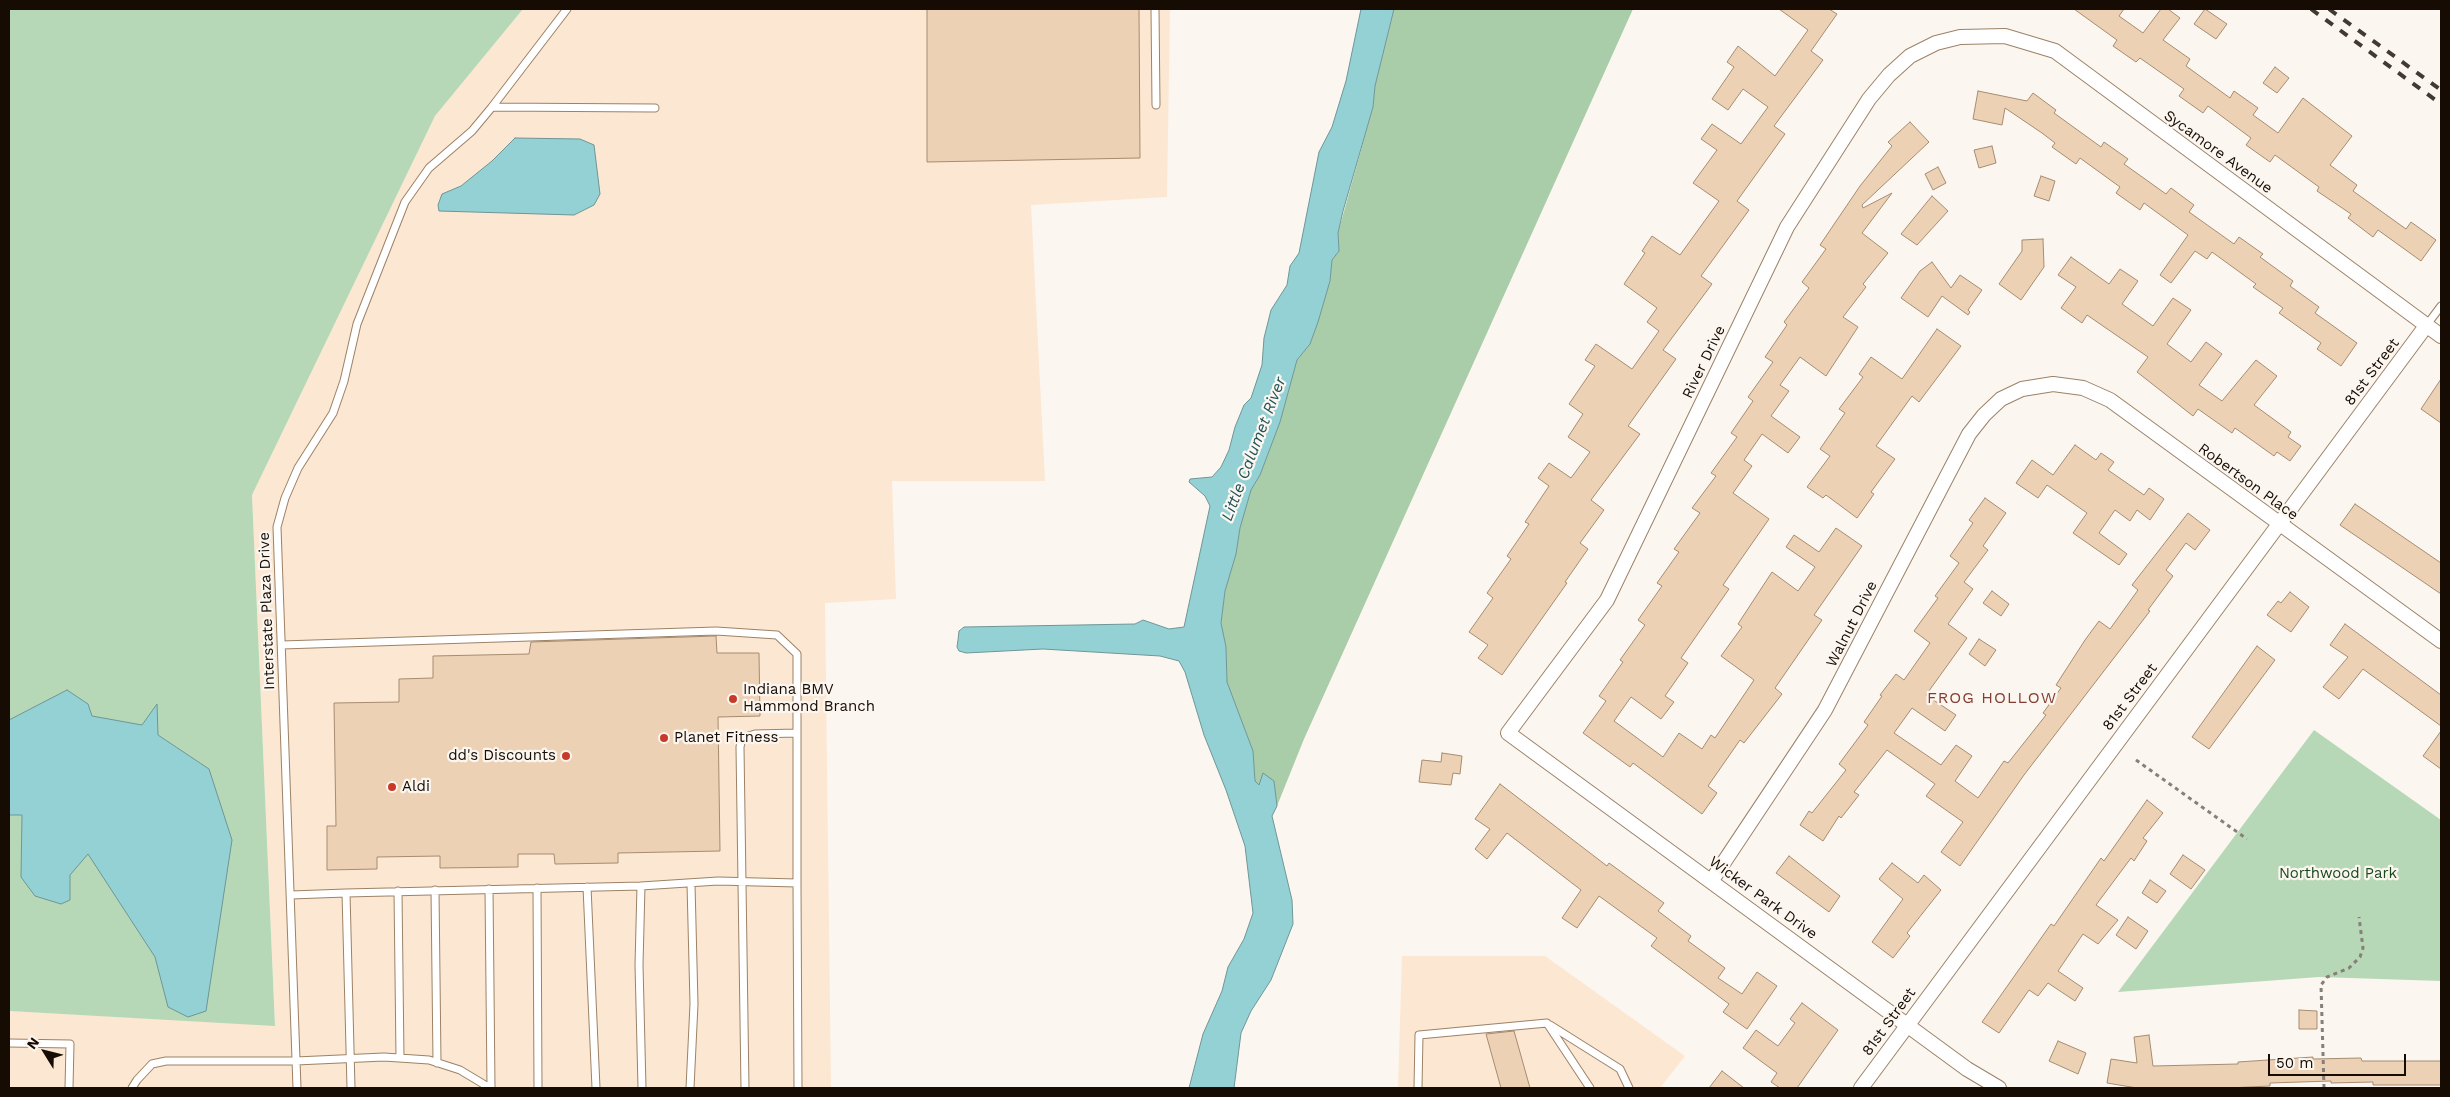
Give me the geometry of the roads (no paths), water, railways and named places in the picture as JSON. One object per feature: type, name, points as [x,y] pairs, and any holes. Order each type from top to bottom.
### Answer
[{"type":"street","name":"Sycamore Avenue","points":[[1960,37],[2006,36],[2055,52],[2441,336]]},
{"type":"street","name":"River Drive","points":[[1508,733],[1607,600],[1787,227],[1859,115],[1889,74],[1910,56],[1936,43],[1960,37]]},
{"type":"street","name":"81st Street","points":[[1860,1088],[2426,326]]},
{"type":"street","name":"Robertson Place","points":[[2022,388],[2053,384],[2083,388],[2110,400],[2441,641]]},
{"type":"street","name":"Walnut Drive","points":[[1712,880],[1825,710],[1969,434],[1984,415],[2001,399],[2022,388]]},
{"type":"street","name":"Wicker Park Drive","points":[[1508,733],[1712,880],[1967,1070],[1999,1088]]},
{"type":"lane","name":"Interstate Plaza Drive","points":[[297,1088],[277,527],[285,498],[298,468],[333,413],[344,382],[357,324],[405,202],[430,168],[472,131],[567,9]]},
{"type":"lane","points":[[1155,9],[1156,106]]},
{"type":"lane","points":[[492,107],[655,108]]},
{"type":"lane","points":[[2426,326],[2441,306]]},
{"type":"lane","points":[[282,645],[716,631],[777,635],[797,654],[798,1088]]},
{"type":"lane","points":[[745,1088],[740,747],[742,738],[755,734],[797,733]]},
{"type":"lane","points":[[290,895],[398,890],[641,886],[742,882],[798,883]]},
{"type":"lane","points":[[690,1088],[694,1004],[691,884]]},
{"type":"lane","points":[[641,886],[639,965],[642,1088]]},
{"type":"lane","points":[[587,887],[596,1088]]},
{"type":"lane","points":[[537,888],[538,1088]]},
{"type":"lane","points":[[489,889],[490,1088]]},
{"type":"lane","points":[[398,890],[400,1058]]},
{"type":"lane","points":[[435,890],[437,1063]]},
{"type":"lane","points":[[346,893],[351,1088]]},
{"type":"lane","points":[[1547,1023],[1590,1088]]},
{"type":"lane","points":[[1418,1088],[1419,1035],[1547,1023],[1620,1069],[1629,1088]]},
{"type":"lane","points":[[9,1043],[70,1044],[69,1088]]},
{"type":"lane","points":[[132,1088],[152,1064],[166,1061],[296,1061],[400,1058],[437,1063],[460,1070],[490,1088]]},
{"type":"water","name":"Little Calumet River","points":[[1361,9],[1394,9],[1375,86],[1373,107],[1343,211],[1338,233],[1339,251],[1332,260],[1330,281],[1318,322],[1310,344],[1297,360],[1280,422],[1260,475],[1251,490],[1225,591],[1221,623],[1226,647],[1227,682],[1253,751],[1255,781],[1259,785],[1263,773],[1274,781],[1277,806],[1272,816],[1292,900],[1293,924],[1271,980],[1251,1011],[1241,1033],[1234,1088],[1189,1088],[1203,1034],[1222,991],[1228,967],[1244,939],[1253,913],[1245,846],[1226,790],[1204,735],[1185,672],[1179,661],[1160,656],[1043,649],[966,653],[959,651],[957,647],[959,631],[964,627],[1135,624],[1143,620],[1169,629],[1184,627],[1210,506],[1205,496],[1189,482],[1190,479],[1212,477],[1221,467],[1229,450],[1235,427],[1244,405],[1251,398],[1262,365],[1264,338],[1271,310],[1287,285],[1290,266],[1299,253],[1319,152],[1332,127],[1346,81]]},
{"type":"water","points":[[515,138],[580,139],[594,145],[600,194],[594,205],[574,215],[439,211],[438,205],[442,194],[461,186],[492,161]]},
{"type":"water","points":[[67,690],[88,704],[92,716],[142,725],[157,704],[158,735],[209,769],[232,840],[206,1011],[188,1017],[168,1007],[155,957],[88,854],[70,875],[70,900],[61,904],[35,896],[21,877],[22,815],[9,815],[9,720]]},
{"type":"railway","points":[[2311,9],[2441,104]]},
{"type":"railway","points":[[2329,9],[2441,90]]},
{"type":"place","name":"Indiana BMV Hammond Branch","points":[[733,699]]},
{"type":"place","name":"Planet Fitness","points":[[664,738]]},
{"type":"place","name":"dd's Discounts","points":[[566,756]]},
{"type":"place","name":"Aldi","points":[[392,787]]},
{"type":"district","name":"FROG HOLLOW","points":[[1992,698]]},
{"type":"park label","name":"Northwood Park","points":[[2338,874]]}]
